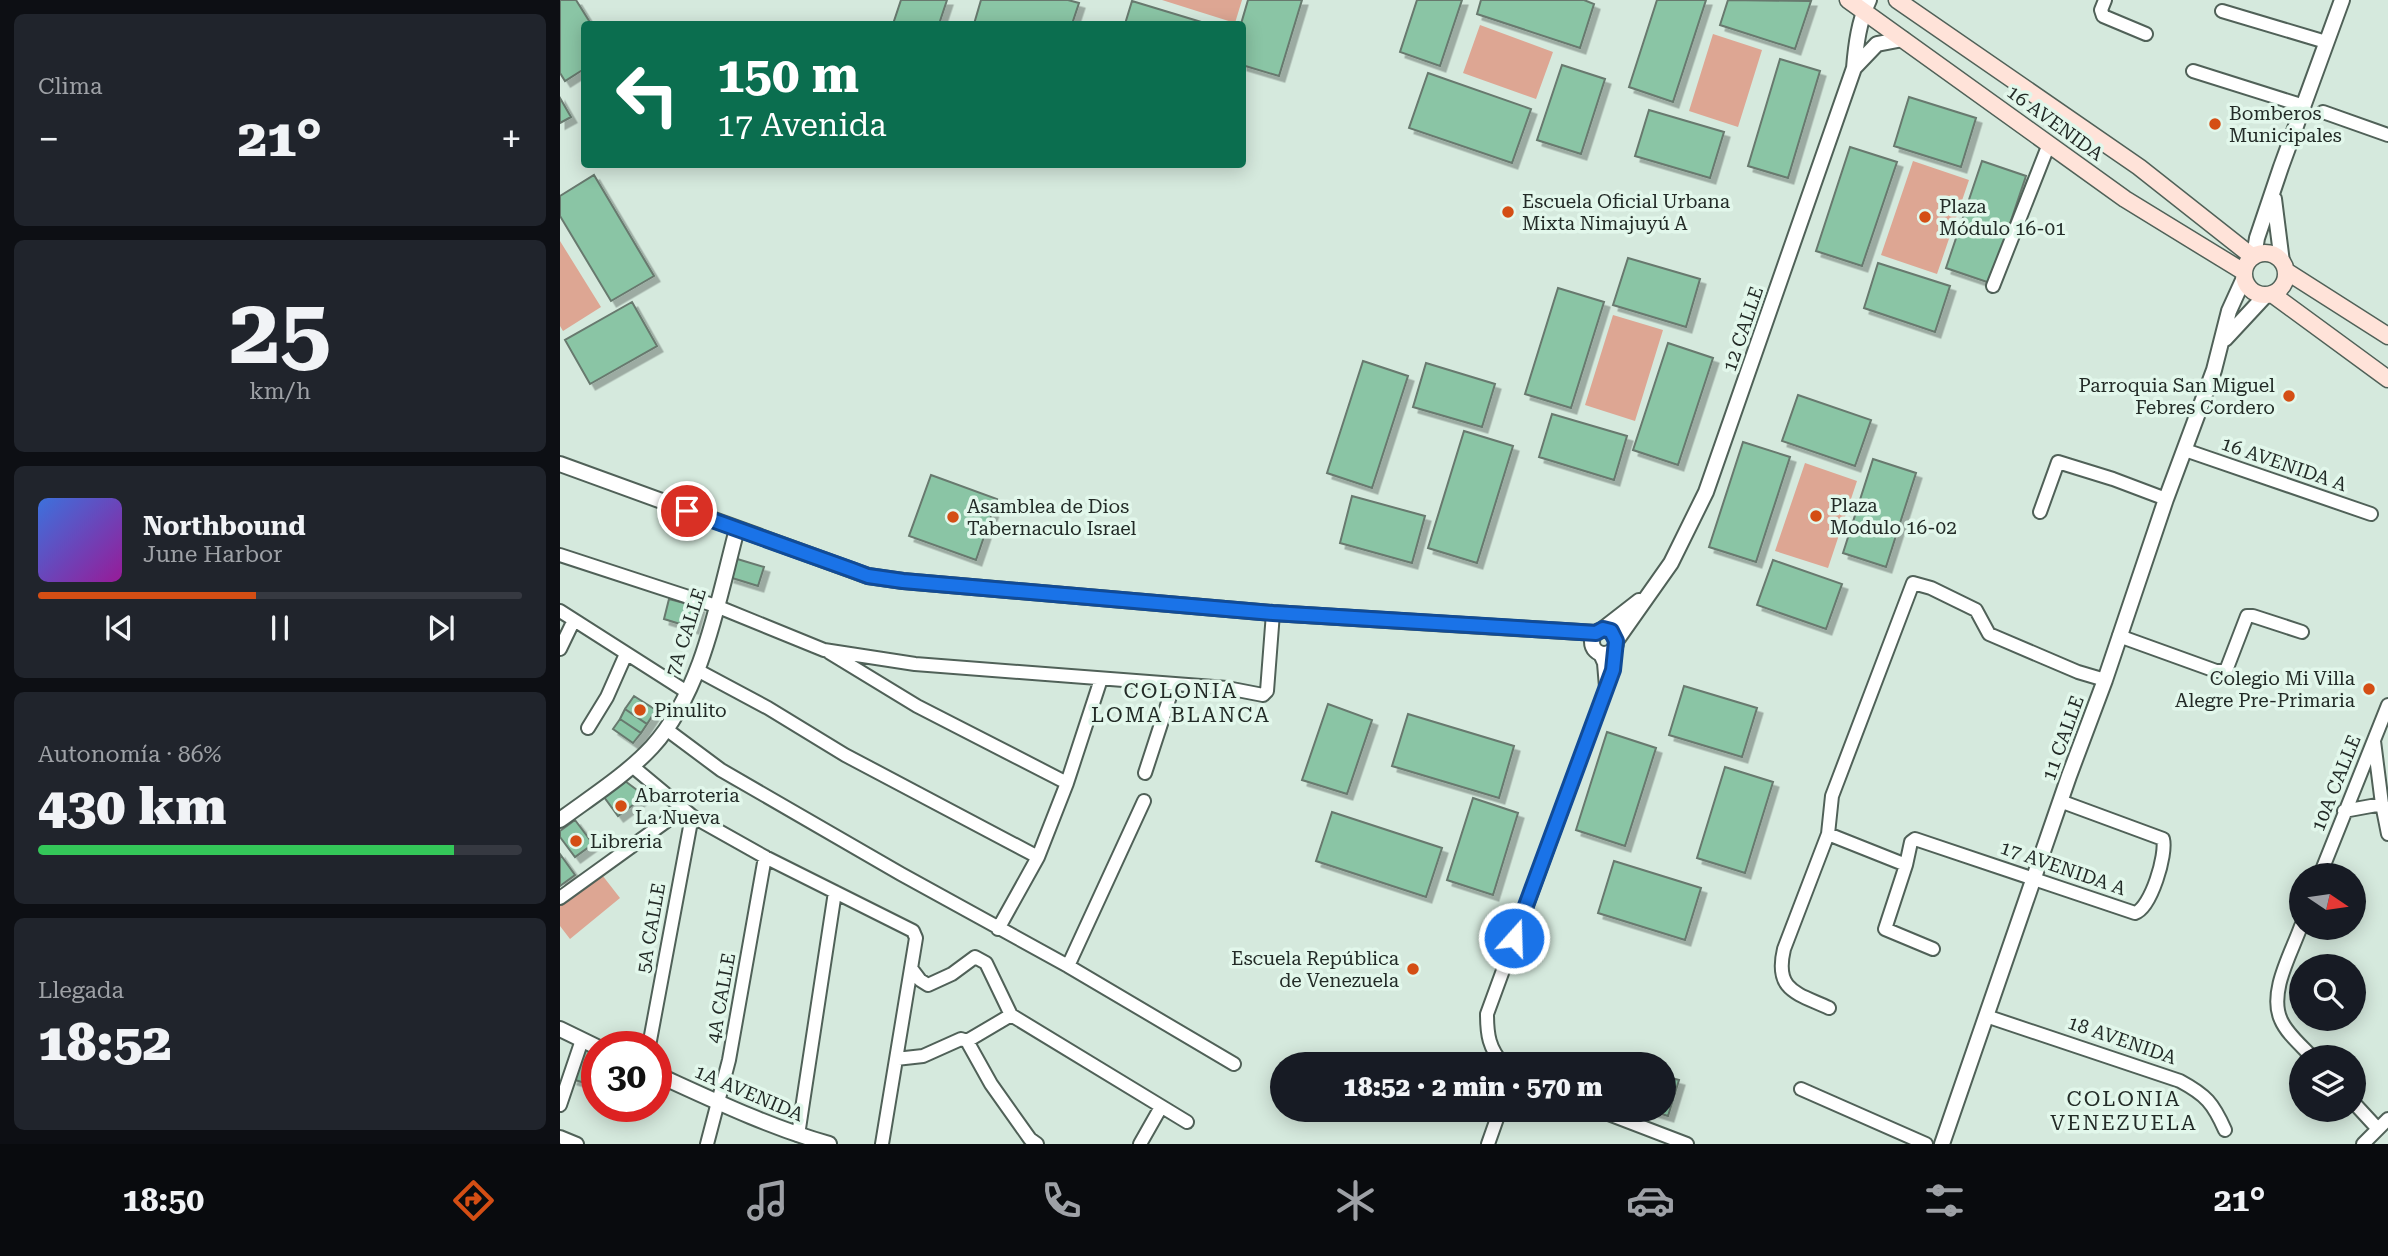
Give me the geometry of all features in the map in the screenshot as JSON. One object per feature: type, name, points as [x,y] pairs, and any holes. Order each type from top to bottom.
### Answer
[{"type":"main road","name":"16 AVENIDA","points":[[1848,0],[1867,6],[1903,39],[2125,200],[2244,275]]},
{"type":"main road","name":"16 AVENIDA","points":[[1897,0],[2139,167],[2254,257]]},
{"type":"main road","points":[[2388,336],[2269,254],[2254,257],[2245,266],[2244,275],[2251,290],[2268,295],[2388,379]]},
{"type":"main road","points":[[2268,295],[2283,285],[2284,266]]},
{"type":"street","points":[[2105,0],[2103,16],[2146,34]]},
{"type":"street","points":[[2254,257],[2257,238],[2342,0]]},
{"type":"street","name":"12 CALLE","points":[[1603,642],[1649,594],[1683,542],[1706,492],[1854,68],[1857,40],[1867,6]]},
{"type":"street","points":[[2222,11],[2326,42]]},
{"type":"street","name":"12 CALLE","points":[[1854,68],[1877,44],[1903,39]]},
{"type":"street","points":[[2193,71],[2304,106]]},
{"type":"street","points":[[2323,112],[2388,135]]},
{"type":"street","points":[[1993,286],[2049,145]]},
{"type":"street","points":[[2273,194],[2284,266]]},
{"type":"street","name":"11 CALLE","points":[[1942,1144],[2166,499],[2214,370],[2229,311],[2244,275]]},
{"type":"street","name":"11 CALLE","points":[[2220,346],[2268,295]]},
{"type":"street","name":"16 AVENIDA A","points":[[2185,450],[2371,514]]},
{"type":"street","points":[[2040,512],[2058,463],[2113,479],[2166,499]]},
{"type":"street","points":[[560,464],[868,576],[1273,613],[1565,631],[1603,642],[1606,691],[1487,1014],[1486,1033],[1495,1052]]},
{"type":"street","name":"7A CALLE","points":[[560,820],[632,765],[666,729],[697,670],[737,529]]},
{"type":"street","points":[[560,555],[716,606],[824,650],[918,706],[1067,783]]},
{"type":"street","points":[[1829,1008],[1793,992],[1784,982],[1780,967],[1788,937],[1828,834],[1832,796],[1913,583],[1931,588],[1976,610],[1989,634],[2078,672],[2105,680]]},
{"type":"street","points":[[560,611],[687,692]]},
{"type":"street","points":[[824,650],[915,664],[1227,688],[1263,695],[1267,691],[1273,613]]},
{"type":"street","points":[[2119,636],[2216,671],[2223,671],[2247,616],[2302,632]]},
{"type":"street","points":[[560,649],[574,620]]},
{"type":"street","points":[[588,728],[607,697],[626,654]]},
{"type":"street","points":[[697,670],[768,708],[845,755],[1038,857]]},
{"type":"street","points":[[998,929],[1038,857],[1067,783],[1101,679]]},
{"type":"street","points":[[1145,773],[1174,684]]},
{"type":"street","name":"10A CALLE","points":[[2324,863],[2388,705]]},
{"type":"street","points":[[666,729],[721,770],[998,929],[1068,966],[1234,1064]]},
{"type":"street","points":[[2374,739],[2388,834]]},
{"type":"street","points":[[632,765],[687,813],[765,857],[912,931],[916,938],[882,1144]]},
{"type":"street","points":[[1068,966],[1144,801]]},
{"type":"street","name":"17 AVENIDA A","points":[[1906,865],[1911,842],[1915,839],[2135,913],[2140,912],[2149,900],[2164,845],[2162,839],[2060,801]]},
{"type":"street","points":[[2344,811],[2382,804]]},
{"type":"street","points":[[560,898],[687,813]]},
{"type":"street","name":"5A CALLE","points":[[651,1031],[687,813]]},
{"type":"street","points":[[1828,834],[1906,865],[1885,929],[1933,949]]},
{"type":"street","name":"4A CALLE","points":[[706,1144],[729,1060],[765,857]]},
{"type":"street","points":[[798,1135],[835,892]]},
{"type":"street","points":[[2296,940],[2280,982],[2278,1011],[2285,1027],[2301,1045]]},
{"type":"street","points":[[911,968],[920,980],[928,985],[952,974],[975,957],[981,958],[1011,1015],[1188,1122]]},
{"type":"street","points":[[967,1041],[1011,1015]]},
{"type":"street","name":"18 AVENIDA","points":[[1986,1016],[2180,1081],[2200,1091],[2208,1099],[2225,1130]]},
{"type":"street","points":[[560,1029],[581,1040]]},
{"type":"street","points":[[896,1059],[923,1056],[961,1039],[967,1041],[991,1084],[1030,1139],[1037,1144]]},
{"type":"street","points":[[560,1105],[581,1043]]},
{"type":"street","name":"1A AVENIDA","points":[[672,1081],[798,1135],[829,1144]]},
{"type":"street","points":[[1801,1089],[1926,1144]]},
{"type":"street","points":[[1143,1143],[1161,1107]]},
{"type":"street","points":[[2366,1116],[2378,1129]]},
{"type":"street","points":[[2363,1144],[2388,1119]]},
{"type":"street","points":[[1488,1144],[1496,1122]]},
{"type":"street","points":[[1629,1122],[1687,1144]]},
{"type":"street","points":[[560,1137],[577,1144]]},
{"type":"shaded area","points":[[1162,0],[1242,0],[1236,21]]},
{"type":"shaded area","points":[[1480,25],[1553,52],[1536,99],[1463,73]]},
{"type":"shaded area","points":[[1713,34],[1762,50],[1738,127],[1689,111]]},
{"type":"shaded area","name":"Plaza Módulo 16-01","points":[[1913,161],[1969,180],[1937,274],[1881,255]]},
{"type":"shaded area","points":[[560,241],[601,307],[563,331],[560,326]]},
{"type":"shaded area","points":[[1613,315],[1663,330],[1635,421],[1585,405]]},
{"type":"shaded area","name":"Plaza Modulo 16-02","points":[[1805,463],[1857,481],[1828,568],[1775,551]]},
{"type":"shaded area","points":[[599,871],[620,898],[570,939],[560,926],[560,903]]},
{"type":"building","points":[[560,0],[576,0],[589,21],[581,21],[581,71],[565,81],[560,73]]},
{"type":"building","points":[[901,0],[947,0],[940,21],[894,21]]},
{"type":"building","points":[[981,0],[1068,0],[1079,3],[1073,21],[975,21]]},
{"type":"building","points":[[1248,0],[1302,0],[1279,76],[1246,66],[1246,21],[1242,21]]},
{"type":"building","points":[[1417,0],[1462,0],[1440,66],[1400,52]]},
{"type":"building","points":[[1481,0],[1584,0],[1594,4],[1580,48],[1477,14]]},
{"type":"building","points":[[1657,0],[1706,0],[1673,102],[1629,87]]},
{"type":"building","points":[[1728,0],[1811,1],[1795,49],[1720,25]]},
{"type":"building","points":[[1132,1],[1198,21],[1126,21]]},
{"type":"building","points":[[1780,59],[1820,71],[1788,178],[1748,166]]},
{"type":"building","points":[[1562,65],[1605,79],[1581,154],[1537,140]]},
{"type":"building","points":[[1428,73],[1531,109],[1512,163],[1409,128]]},
{"type":"building","points":[[1909,97],[1976,118],[1961,167],[1894,146]]},
{"type":"building","points":[[560,98],[571,117],[560,123]]},
{"type":"building","points":[[1649,110],[1724,132],[1710,178],[1635,156]]},
{"type":"building","points":[[1850,147],[1897,162],[1862,266],[1816,251]]},
{"type":"building","points":[[1982,161],[2026,176],[1990,283],[1946,268]]},
{"type":"building","points":[[594,175],[654,276],[611,301],[560,216],[560,196]]},
{"type":"building","points":[[1628,258],[1700,279],[1686,327],[1613,305]]},
{"type":"building","points":[[1878,263],[1950,286],[1935,332],[1864,308]]},
{"type":"building","points":[[1558,288],[1604,302],[1571,408],[1525,394]]},
{"type":"building","points":[[632,302],[657,346],[590,384],[565,340]]},
{"type":"building","points":[[1668,343],[1713,358],[1678,465],[1633,450]]},
{"type":"building","points":[[1363,361],[1408,376],[1372,488],[1327,473]]},
{"type":"building","points":[[1426,363],[1495,384],[1482,427],[1413,407]]},
{"type":"building","points":[[1798,395],[1871,420],[1855,466],[1782,441]]},
{"type":"building","points":[[1552,414],[1627,436],[1614,480],[1539,457]]},
{"type":"building","points":[[1464,431],[1513,446],[1477,563],[1428,548]]},
{"type":"building","points":[[1743,442],[1790,457],[1756,562],[1709,547]]},
{"type":"building","points":[[1873,459],[1916,473],[1886,567],[1843,553]]},
{"type":"building","name":"Asamblea de Dios Tabernaculo Israel","points":[[931,475],[997,499],[976,560],[909,536]]},
{"type":"building","points":[[1352,496],[1425,516],[1412,563],[1340,543]]},
{"type":"building","points":[[734,558],[764,567],[758,586],[729,577]]},
{"type":"building","points":[[1773,560],[1842,584],[1826,629],[1757,605]]},
{"type":"building","points":[[669,599],[699,607],[693,628],[664,619]]},
{"type":"building","points":[[1684,686],[1757,708],[1742,757],[1669,735]]},
{"type":"building","name":"Pinulito","points":[[634,696],[656,710],[647,724],[625,709]]},
{"type":"building","points":[[1328,704],[1372,720],[1347,794],[1302,780]]},
{"type":"building","points":[[625,709],[647,724],[641,733],[620,719]]},
{"type":"building","points":[[1408,714],[1514,746],[1499,798],[1392,766]]},
{"type":"building","points":[[620,719],[641,733],[633,743],[613,729]]},
{"type":"building","points":[[1607,732],[1656,748],[1625,846],[1576,830]]},
{"type":"building","points":[[1725,767],[1773,782],[1745,873],[1697,858]]},
{"type":"building","name":"Abarroteria La Nueva","points":[[625,781],[645,796],[618,816],[604,797]]},
{"type":"building","points":[[1473,798],[1518,813],[1493,895],[1447,880]]},
{"type":"building","points":[[1332,812],[1442,848],[1426,897],[1316,861]]},
{"type":"building","name":"Libreria","points":[[575,820],[593,844],[575,857],[560,837],[560,831]]},
{"type":"building","points":[[560,854],[575,875],[560,886]]},
{"type":"building","points":[[1614,861],[1701,888],[1685,940],[1598,913]]},
{"type":"building","points":[[581,1052],[581,1082],[572,1079]]},
{"type":"place","name":"Bomberos Municipales","points":[[2215,124]]},
{"type":"place","name":"Escuela Oficial Urbana Mixta Nimajuyú A","points":[[1508,212]]},
{"type":"place","name":"Plaza Módulo 16-01","points":[[1925,217]]},
{"type":"place","name":"Parroquia San Miguel Febres Cordero","points":[[2289,396]]},
{"type":"place","name":"Plaza Modulo 16-02","points":[[1816,516]]},
{"type":"place","name":"Asamblea de Dios Tabernaculo Israel","points":[[953,517]]},
{"type":"place","name":"Colegio Mi Villa Alegre Pre-Primaria","points":[[2369,689]]},
{"type":"place","name":"Pinulito","points":[[640,710]]},
{"type":"place","name":"Abarroteria La Nueva","points":[[621,806]]},
{"type":"place","name":"Libreria","points":[[576,841]]},
{"type":"place","name":"Escuela República de Venezuela","points":[[1413,969]]},
{"type":"district","name":"COLONIA LOMA BLANCA","points":[[1181,703]]},
{"type":"district","name":"COLONIA VENEZUELA","points":[[2124,1111]]},
{"type":"route","points":[[687,511],[868,576],[903,581],[1273,613],[1596,633],[1603,629],[1611,631],[1616,641],[1613,670],[1514,938]]}]
